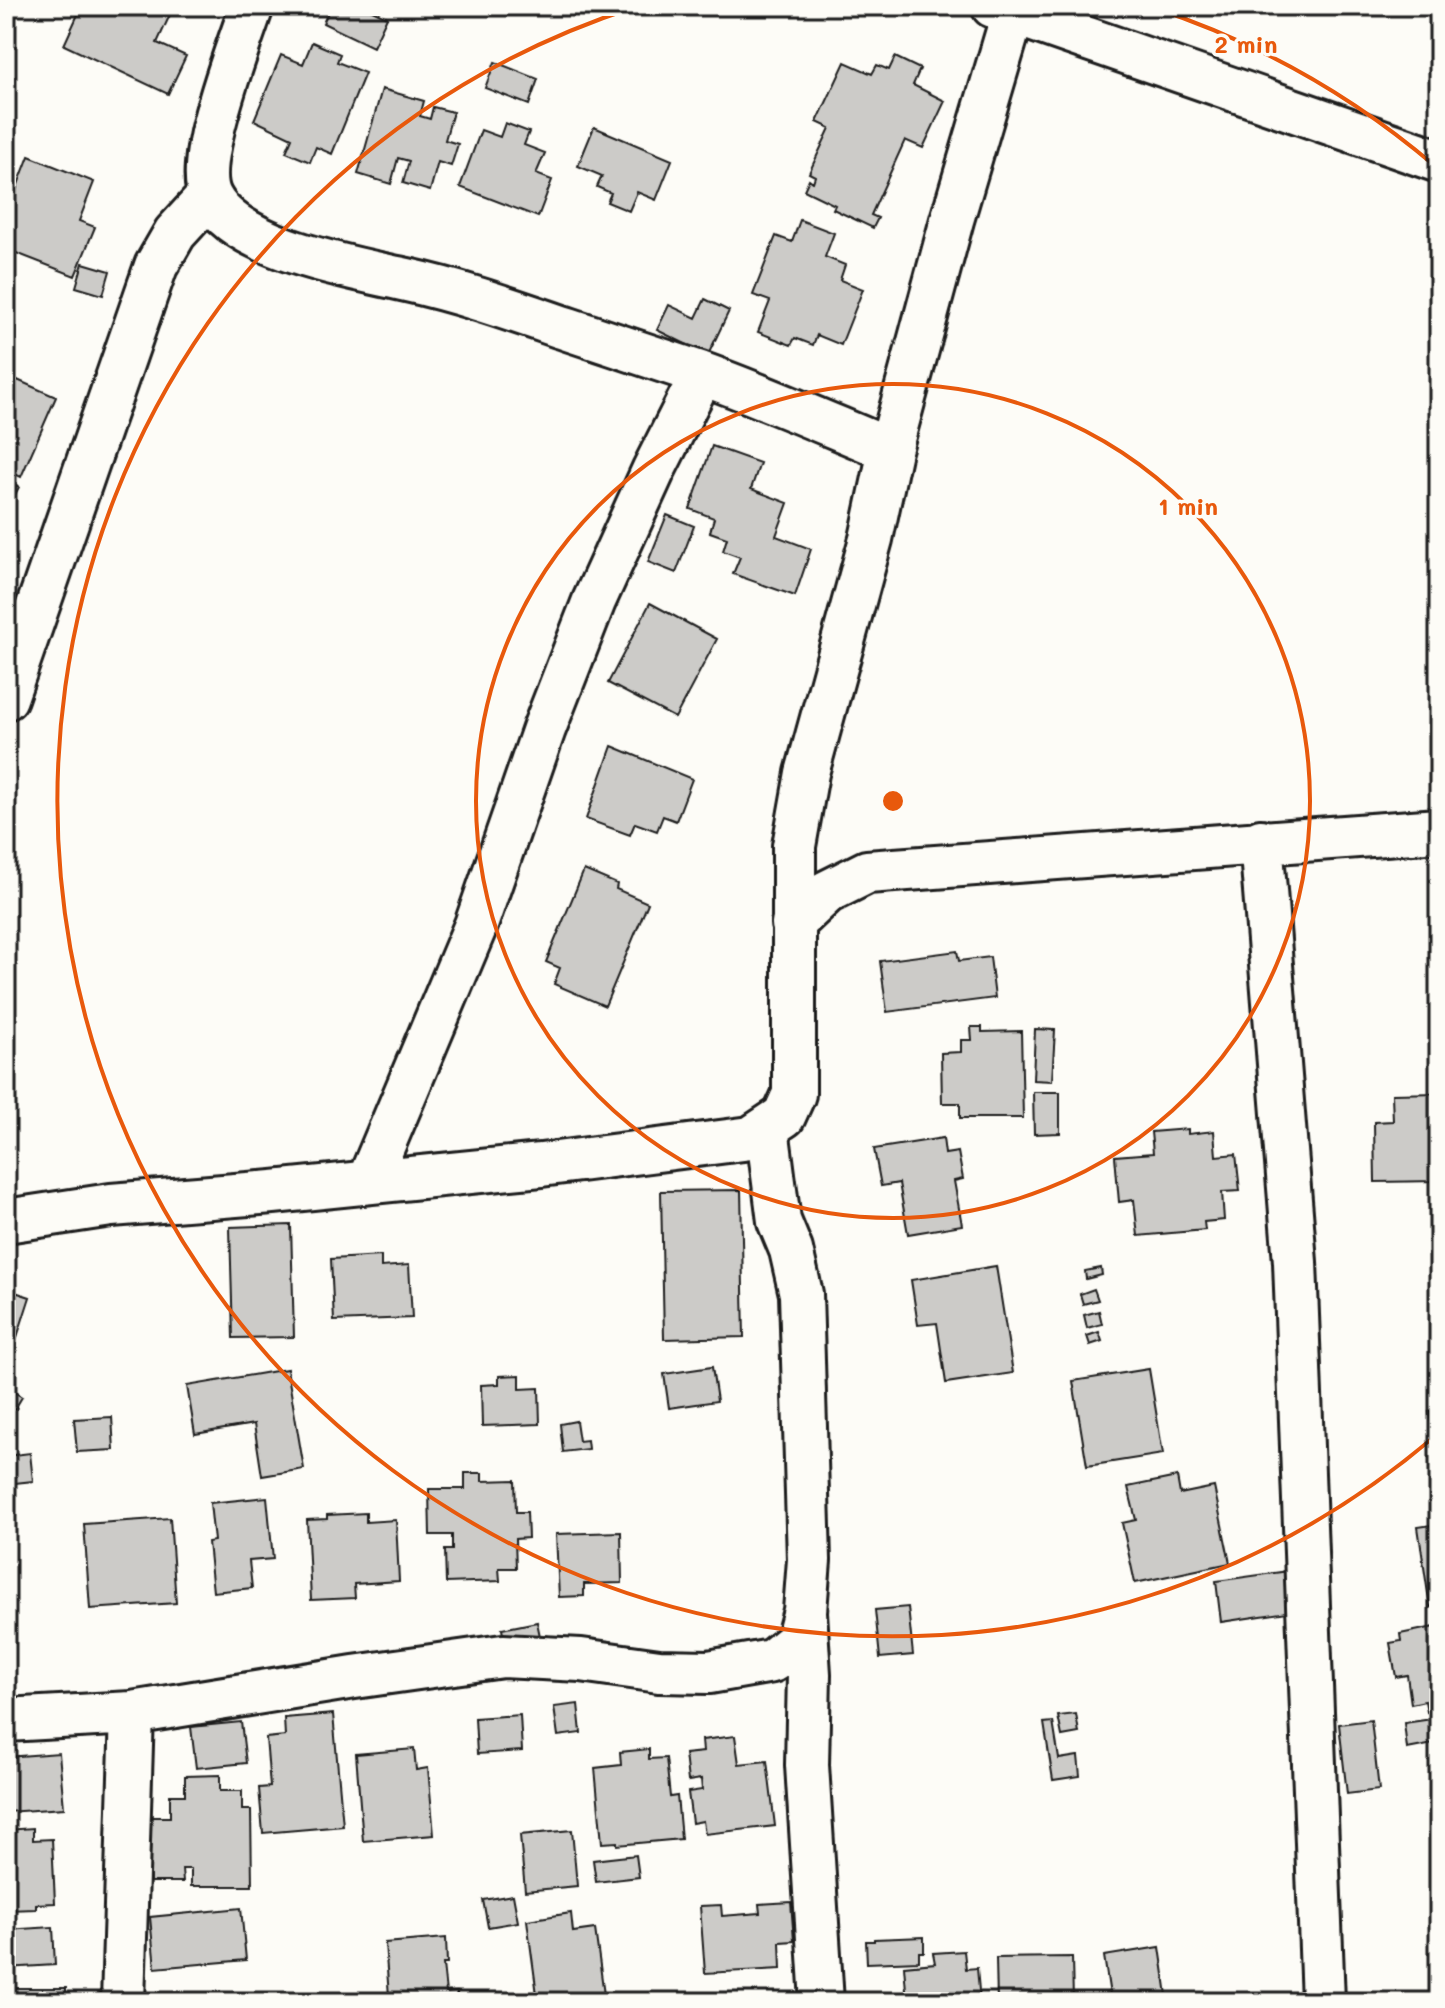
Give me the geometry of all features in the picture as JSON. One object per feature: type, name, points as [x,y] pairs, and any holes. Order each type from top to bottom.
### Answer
[{"type":"street","points":[[252,6],[224,90],[205,167],[209,196],[233,222],[261,238],[312,258],[452,290],[702,374],[890,450]]},
{"type":"street","points":[[6,1221],[111,1205],[368,1182],[655,1151],[751,1138],[784,1116],[794,1094],[794,846],[807,773],[871,539],[890,450],[952,220],[1003,10],[1439,161]]},
{"type":"street","points":[[6,698],[23,595],[156,266],[175,233],[209,196]]},
{"type":"street","points":[[368,1182],[476,925],[544,729],[594,601],[654,469],[702,374]]},
{"type":"street","points":[[793,924],[827,892],[867,872],[1439,830]]},
{"type":"street","points":[[1261,841],[1295,1262],[1323,2002]]},
{"type":"street","points":[[767,1128],[779,1221],[791,1250],[801,1294],[809,1560],[805,1611],[809,1674],[807,1765],[822,2002]]},
{"type":"street","points":[[6,1720],[132,1713],[503,1656],[581,1660],[659,1671],[709,1672],[772,1661],[797,1641],[805,1611]]},
{"type":"street","points":[[123,2002],[132,1713]]},
{"type":"building","points":[[71,6],[174,6],[157,43],[186,56],[168,94],[64,45],[80,10]]},
{"type":"building","points":[[331,6],[364,6],[387,17],[373,47],[323,23]]},
{"type":"building","points":[[312,42],[340,54],[337,62],[365,73],[332,154],[316,147],[310,162],[286,152],[292,138],[254,120],[281,55],[303,64]]},
{"type":"building","points":[[895,57],[920,69],[913,85],[945,101],[923,148],[905,140],[871,215],[878,218],[873,228],[833,209],[835,205],[804,190],[809,179],[813,182],[815,176],[809,173],[830,128],[817,122],[845,62],[872,74],[877,65],[889,70]]},
{"type":"building","points":[[495,62],[538,79],[529,105],[485,88]]},
{"type":"building","points":[[382,89],[424,101],[420,116],[430,119],[433,107],[453,112],[445,140],[458,144],[451,166],[438,162],[430,191],[403,183],[409,161],[398,158],[391,184],[358,174]]},
{"type":"building","points":[[505,123],[529,132],[524,145],[545,153],[536,174],[552,180],[538,217],[460,187],[481,130],[500,137]]},
{"type":"building","points":[[594,127],[672,160],[656,200],[637,192],[629,211],[607,202],[611,193],[597,187],[602,176],[578,166]]},
{"type":"building","points":[[29,156],[94,182],[79,221],[95,227],[75,276],[6,249],[6,216]]},
{"type":"building","points":[[800,220],[834,233],[825,257],[845,265],[840,280],[863,289],[841,345],[817,335],[813,345],[795,338],[791,345],[758,332],[770,301],[753,295],[776,236],[792,242]]},
{"type":"building","points":[[83,263],[110,271],[103,295],[76,287]]},
{"type":"building","points":[[705,299],[729,311],[708,355],[657,330],[669,305],[696,318]]},
{"type":"building","points":[[6,375],[56,397],[21,477],[6,470]]},
{"type":"building","points":[[712,446],[760,463],[751,489],[788,503],[776,536],[811,549],[795,596],[733,574],[740,557],[723,551],[727,538],[710,532],[714,518],[690,509]]},
{"type":"building","points":[[6,480],[19,487],[6,512]]},
{"type":"building","points":[[667,515],[694,526],[676,573],[648,562]]},
{"type":"building","points":[[650,603],[717,639],[675,718],[608,683]]},
{"type":"building","points":[[612,746],[692,779],[676,821],[663,816],[657,831],[635,823],[630,835],[586,819]]},
{"type":"building","points":[[584,870],[617,884],[616,889],[648,903],[605,1006],[554,984],[560,968],[546,962]]},
{"type":"building","points":[[957,951],[959,961],[990,957],[995,998],[887,1012],[880,961]]},
{"type":"building","points":[[971,1027],[982,1027],[982,1032],[1021,1031],[1023,1118],[960,1118],[960,1103],[942,1103],[941,1053],[961,1052],[961,1040],[972,1040]]},
{"type":"building","points":[[1035,1029],[1055,1030],[1052,1081],[1033,1080]]},
{"type":"building","points":[[1033,1092],[1060,1092],[1060,1133],[1034,1134]]},
{"type":"building","points":[[1439,1093],[1439,1181],[1375,1182],[1374,1122],[1393,1121],[1392,1094]]},
{"type":"building","points":[[1188,1129],[1188,1134],[1214,1131],[1216,1156],[1236,1154],[1240,1191],[1222,1192],[1224,1220],[1204,1222],[1205,1230],[1138,1236],[1134,1200],[1119,1202],[1115,1156],[1153,1153],[1151,1132]]},
{"type":"building","points":[[943,1138],[945,1154],[958,1152],[963,1179],[954,1181],[962,1225],[908,1234],[899,1183],[881,1186],[874,1149]]},
{"type":"building","points":[[741,1190],[744,1337],[664,1339],[661,1191]]},
{"type":"building","points":[[291,1225],[294,1337],[233,1338],[230,1227]]},
{"type":"building","points":[[381,1256],[381,1267],[409,1265],[412,1318],[334,1321],[331,1259]]},
{"type":"building","points":[[996,1266],[1013,1373],[946,1383],[937,1323],[918,1325],[911,1280]]},
{"type":"building","points":[[1101,1268],[1102,1275],[1086,1279],[1085,1271]]},
{"type":"building","points":[[6,1289],[30,1297],[9,1362],[6,1361]]},
{"type":"building","points":[[1094,1289],[1098,1300],[1083,1304],[1080,1294]]},
{"type":"building","points":[[1099,1311],[1102,1324],[1087,1328],[1084,1315]]},
{"type":"building","points":[[1099,1332],[1102,1341],[1090,1345],[1087,1336]]},
{"type":"building","points":[[712,1367],[717,1401],[669,1408],[664,1374]]},
{"type":"building","points":[[287,1369],[304,1469],[262,1476],[254,1424],[195,1434],[187,1386]]},
{"type":"building","points":[[1149,1369],[1163,1454],[1087,1466],[1073,1381]]},
{"type":"building","points":[[520,1375],[520,1389],[539,1388],[540,1424],[482,1426],[481,1385],[499,1384],[499,1376]]},
{"type":"building","points":[[6,1387],[22,1397],[7,1422],[6,1422]]},
{"type":"building","points":[[1439,1409],[1439,1472],[1429,1411]]},
{"type":"building","points":[[112,1417],[114,1450],[77,1452],[74,1419]]},
{"type":"building","points":[[576,1421],[579,1441],[587,1440],[588,1449],[563,1452],[560,1424]]},
{"type":"building","points":[[30,1453],[33,1481],[6,1484],[6,1456]]},
{"type":"building","points":[[465,1473],[482,1473],[482,1481],[515,1480],[516,1512],[527,1512],[528,1538],[515,1539],[516,1568],[499,1568],[500,1581],[446,1583],[445,1550],[452,1550],[452,1535],[430,1535],[429,1489],[465,1489]]},
{"type":"building","points":[[1177,1477],[1180,1494],[1214,1487],[1230,1563],[1135,1583],[1122,1523],[1136,1520],[1128,1487]]},
{"type":"building","points":[[267,1497],[273,1559],[249,1561],[252,1588],[213,1592],[208,1542],[214,1541],[210,1503]]},
{"type":"building","points":[[366,1513],[366,1522],[396,1520],[399,1581],[354,1584],[355,1598],[311,1600],[307,1520],[327,1519],[327,1515]]},
{"type":"building","points":[[170,1518],[176,1603],[90,1609],[84,1524]]},
{"type":"building","points":[[1439,1524],[1439,1605],[1430,1607],[1418,1527]]},
{"type":"building","points":[[621,1532],[622,1583],[584,1584],[584,1596],[559,1597],[556,1534]]},
{"type":"building","points":[[1289,1571],[1294,1611],[1221,1622],[1216,1581]]},
{"type":"building","points":[[908,1607],[913,1655],[880,1658],[875,1610]]},
{"type":"building","points":[[537,1622],[541,1641],[506,1649],[502,1629]]},
{"type":"building","points":[[1439,1626],[1439,1710],[1427,1712],[1425,1701],[1411,1704],[1407,1675],[1396,1677],[1390,1643],[1401,1641],[1400,1634]]},
{"type":"building","points":[[578,1704],[581,1733],[558,1736],[554,1707]]},
{"type":"building","points":[[333,1714],[343,1826],[263,1833],[259,1788],[270,1787],[266,1738],[285,1736],[284,1718]]},
{"type":"building","points":[[1076,1714],[1079,1733],[1062,1736],[1058,1716]]},
{"type":"building","points":[[520,1715],[522,1751],[477,1754],[475,1718]]},
{"type":"building","points":[[1439,1718],[1439,1743],[1407,1749],[1404,1723]]},
{"type":"building","points":[[1371,1720],[1379,1790],[1347,1794],[1339,1724]]},
{"type":"building","points":[[241,1722],[246,1763],[196,1768],[191,1727]]},
{"type":"building","points":[[1053,1722],[1059,1759],[1078,1756],[1080,1776],[1053,1780],[1044,1723]]},
{"type":"building","points":[[735,1736],[739,1764],[767,1761],[775,1826],[705,1834],[703,1821],[692,1823],[688,1792],[702,1790],[701,1779],[688,1781],[685,1754],[703,1752],[702,1740]]},
{"type":"building","points":[[414,1749],[416,1770],[428,1768],[434,1835],[363,1841],[356,1754]]},
{"type":"building","points":[[649,1749],[649,1759],[666,1758],[670,1797],[677,1796],[681,1839],[617,1845],[617,1842],[602,1843],[595,1768],[621,1765],[620,1752]]},
{"type":"building","points":[[59,1753],[64,1808],[6,1812],[6,1757]]},
{"type":"building","points":[[220,1775],[220,1791],[242,1791],[242,1810],[251,1810],[252,1886],[191,1886],[191,1869],[182,1869],[183,1882],[150,1882],[149,1817],[170,1817],[170,1795],[185,1795],[185,1776]]},
{"type":"building","points":[[33,1828],[33,1840],[52,1839],[55,1903],[36,1904],[36,1909],[6,1910],[6,1830]]},
{"type":"building","points":[[572,1830],[577,1886],[525,1891],[520,1835]]},
{"type":"building","points":[[636,1855],[639,1877],[596,1882],[593,1860]]},
{"type":"building","points":[[513,1895],[518,1922],[488,1927],[483,1900]]},
{"type":"building","points":[[791,1902],[794,1941],[780,1942],[781,1969],[705,1973],[700,1906],[721,1905],[722,1916],[760,1913],[759,1904]]},
{"type":"building","points":[[241,1908],[246,1960],[155,1968],[150,1917]]},
{"type":"building","points":[[571,1913],[573,1932],[595,1929],[605,2002],[538,2002],[527,1920]]},
{"type":"building","points":[[53,1927],[55,1965],[6,1968],[6,1930]]},
{"type":"building","points":[[924,1937],[924,1952],[919,1952],[919,1961],[867,1963],[866,1941]]},
{"type":"building","points":[[446,1938],[447,1964],[443,1964],[446,1993],[457,1992],[457,2002],[379,2002],[379,1997],[389,1996],[385,1943]]},
{"type":"building","points":[[1160,1947],[1168,2002],[1111,2002],[1104,1956]]},
{"type":"building","points":[[964,1951],[966,1969],[977,1968],[980,2002],[907,2002],[904,1966],[935,1963],[933,1953]]},
{"type":"building","points":[[1072,1957],[1073,2002],[997,2002],[996,1958]]},
{"type":"building","points":[[6,1988],[66,1988],[66,2002],[6,2002]]}]
